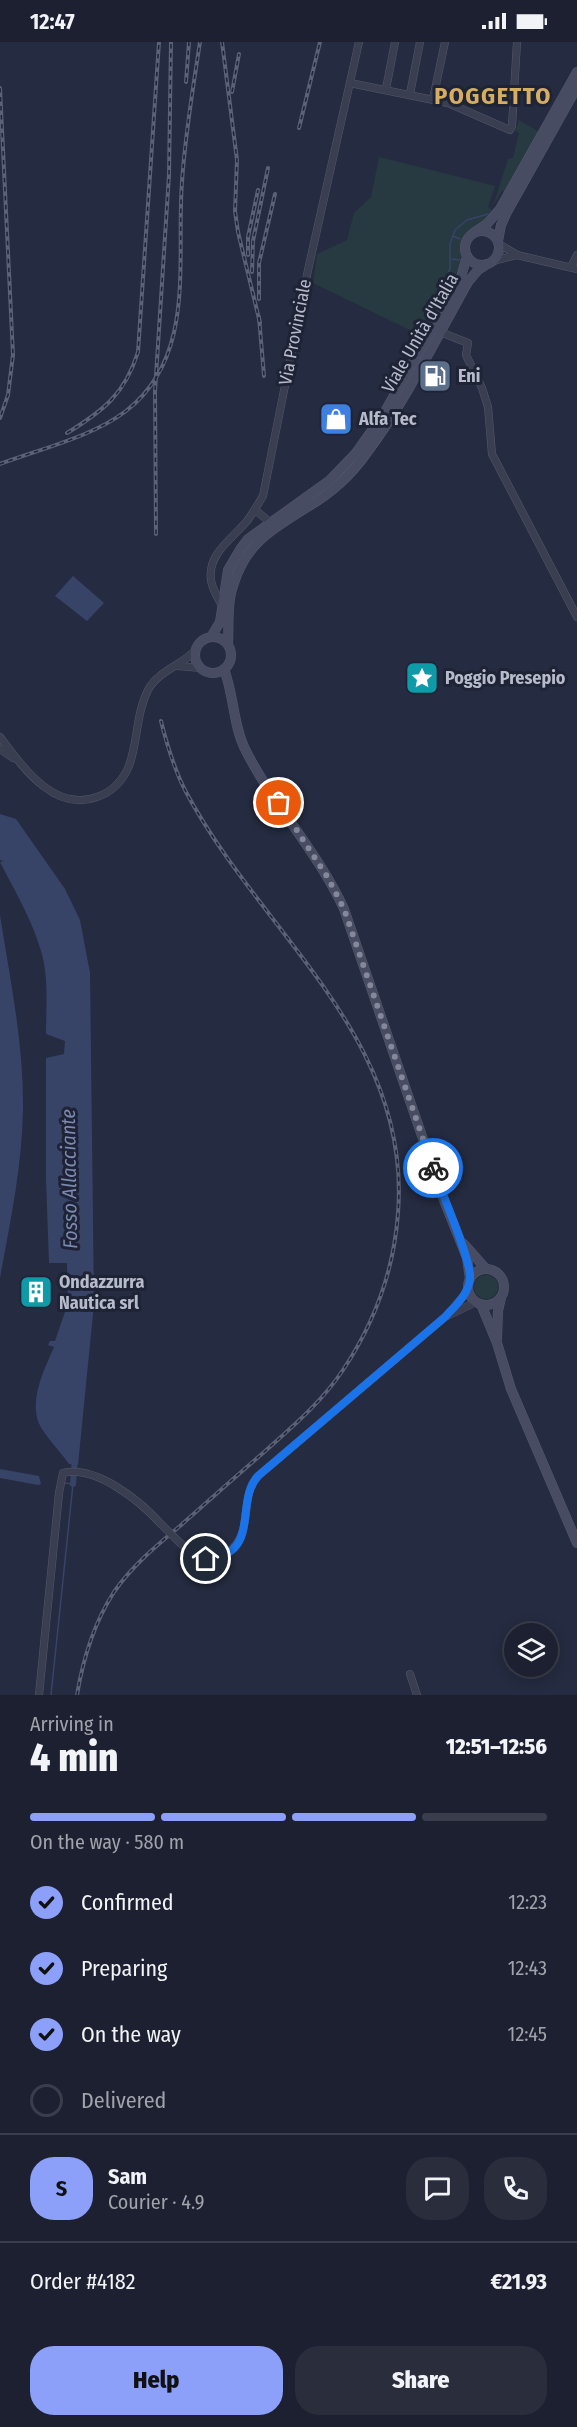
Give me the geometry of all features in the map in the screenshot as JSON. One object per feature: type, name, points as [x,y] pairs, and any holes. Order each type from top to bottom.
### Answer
[{"type":"main road","name":"Viale Unità d'Italia","points":[[211,637],[220,622],[226,578],[235,556],[248,539],[330,480],[364,443],[461,278],[467,256],[465,245],[470,235],[487,224],[500,209],[577,72]]},
{"type":"main road","name":"Viale Unità d'Italia","points":[[228,645],[230,598],[242,561],[269,531],[316,501],[355,469],[386,425],[471,277],[499,254],[501,225],[507,212],[577,87]]},
{"type":"main road","points":[[475,232],[486,231],[499,243]]},
{"type":"main road","name":"Viale Unità d'Italia","points":[[467,256],[476,264],[490,263]]},
{"type":"main road","points":[[211,637],[222,639],[228,645],[231,660],[224,669],[212,672],[201,668],[197,662],[196,650],[200,643],[211,637]]},
{"type":"main road","points":[[224,669],[244,746],[328,878],[344,909],[467,1258],[469,1292],[478,1303],[497,1343],[511,1389],[577,1544]]},
{"type":"main road","points":[[459,1238],[486,1269]]},
{"type":"main road","points":[[469,1282],[477,1272],[486,1269],[495,1271],[502,1278],[505,1288],[501,1298],[497,1343]]},
{"type":"main road","points":[[478,1303],[492,1304],[501,1298]]},
{"type":"street","name":"Via Provinciale","points":[[222,606],[211,580],[214,560],[226,541],[255,510],[262,496],[308,270],[359,42]]},
{"type":"street","points":[[386,89],[395,42]]},
{"type":"street","points":[[410,94],[420,42]]},
{"type":"street","points":[[433,99],[445,42]]},
{"type":"street","points":[[350,83],[433,99],[471,112],[510,130],[517,42]]},
{"type":"street","points":[[499,243],[517,255],[574,268],[577,255]]},
{"type":"street","points":[[490,263],[517,255]]},
{"type":"street","points":[[440,332],[468,344],[466,355],[482,388],[488,407],[492,454],[577,617]]},
{"type":"street","points":[[255,510],[271,523]]},
{"type":"street","points":[[0,749],[45,787],[61,796],[80,800],[104,795],[121,780],[130,763],[137,723],[148,690],[160,676],[178,666],[196,650]]},
{"type":"street","points":[[178,666],[201,668]]},
{"type":"street","points":[[0,737],[20,764]]},
{"type":"street","points":[[39,1695],[62,1474],[84,1473],[123,1490],[144,1505],[180,1543],[201,1559],[217,1558],[232,1549],[244,1533],[250,1487],[258,1476],[445,1317],[465,1294],[469,1282]]},
{"type":"street","points":[[445,1317],[478,1303]]},
{"type":"street","points":[[410,1674],[417,1695]]},
{"type":"shaded area","points":[[519,120],[539,132],[504,192],[502,191],[493,206],[508,159],[513,158],[519,133],[515,131]]},
{"type":"shaded area","points":[[379,157],[495,186],[488,207],[492,210],[482,225],[469,233],[465,240],[458,270],[422,336],[313,283],[317,254],[347,240],[354,213],[371,197]]},
{"type":"shaded area","points":[[486,1275],[495,1278],[498,1287],[495,1296],[486,1299],[477,1296],[474,1287],[477,1278]]},
{"type":"water","points":[[73,576],[104,603],[87,621],[55,596]]},
{"type":"water","points":[[0,814],[16,819],[65,889],[80,920],[90,973],[94,1304],[78,1465],[69,1464],[40,1426],[36,1412],[37,1393],[54,1347],[48,1345],[50,1341],[55,1341],[68,1303],[67,1263],[49,1263],[46,1179],[46,1058],[64,1054],[65,1041],[46,1034],[47,992],[44,961],[28,917],[0,862],[4,861],[0,860]]},
{"type":"water","points":[[0,915],[19,1037],[23,1110],[18,1174],[0,1278]]},
{"type":"water","points":[[0,1469],[39,1476],[41,1484],[0,1478]]},
{"type":"waterway","points":[[442,289],[450,268],[450,244],[455,230],[467,220],[488,214]]},
{"type":"waterway","points":[[453,236],[460,239]]},
{"type":"waterway","points":[[452,259],[460,260]]},
{"type":"waterway","name":"Fosso Allacciante","points":[[73,1484],[75,1458]]},
{"type":"waterway","name":"Fosso Allacciante","points":[[51,1695],[73,1484],[65,1483]]},
{"type":"railway","points":[[67,433],[102,409],[111,400],[133,367],[138,352],[159,42]]},
{"type":"railway","points":[[156,534],[155,391],[169,175],[171,42]]},
{"type":"railway","points":[[186,82],[189,42]]},
{"type":"railway","points":[[0,464],[65,442],[112,420],[126,411],[149,389],[164,363],[173,335],[178,306],[183,164],[200,42]]},
{"type":"railway","points":[[222,42],[237,160],[235,211],[260,323]]},
{"type":"railway","points":[[299,128],[320,42]]},
{"type":"railway","points":[[232,92],[239,54]]},
{"type":"railway","points":[[0,88],[13,355],[8,395],[0,418]]},
{"type":"railway","points":[[252,272],[253,241],[268,168]]},
{"type":"railway","points":[[248,255],[248,237],[258,190]]},
{"type":"railway","points":[[259,299],[259,263],[275,194]]},
{"type":"railway","points":[[259,317],[264,376]]},
{"type":"railway","points":[[77,1695],[82,1668],[95,1629],[107,1604],[121,1583],[153,1549],[306,1414],[343,1370],[365,1333],[381,1295],[392,1255],[398,1213],[396,1150],[381,1093],[357,1040],[325,989],[217,843],[186,792],[171,757],[161,721]]},
{"type":"way so far","points":[[279,803],[328,878],[344,909],[433,1168]]},
{"type":"place","name":"Eni","points":[[435,376]]},
{"type":"place","name":"Alfa Tec","points":[[336,419]]},
{"type":"place","name":"Poggio Presepio","points":[[422,678]]},
{"type":"place","name":"Ondazzurra Nautica srl","points":[[36,1292]]},
{"type":"district","name":"POGGETTO","points":[[493,96]]},
{"type":"route","points":[[206,1559],[217,1558],[225,1554],[238,1543],[244,1533],[250,1487],[254,1480],[445,1317],[465,1294],[470,1279],[467,1258],[433,1168]]}]
